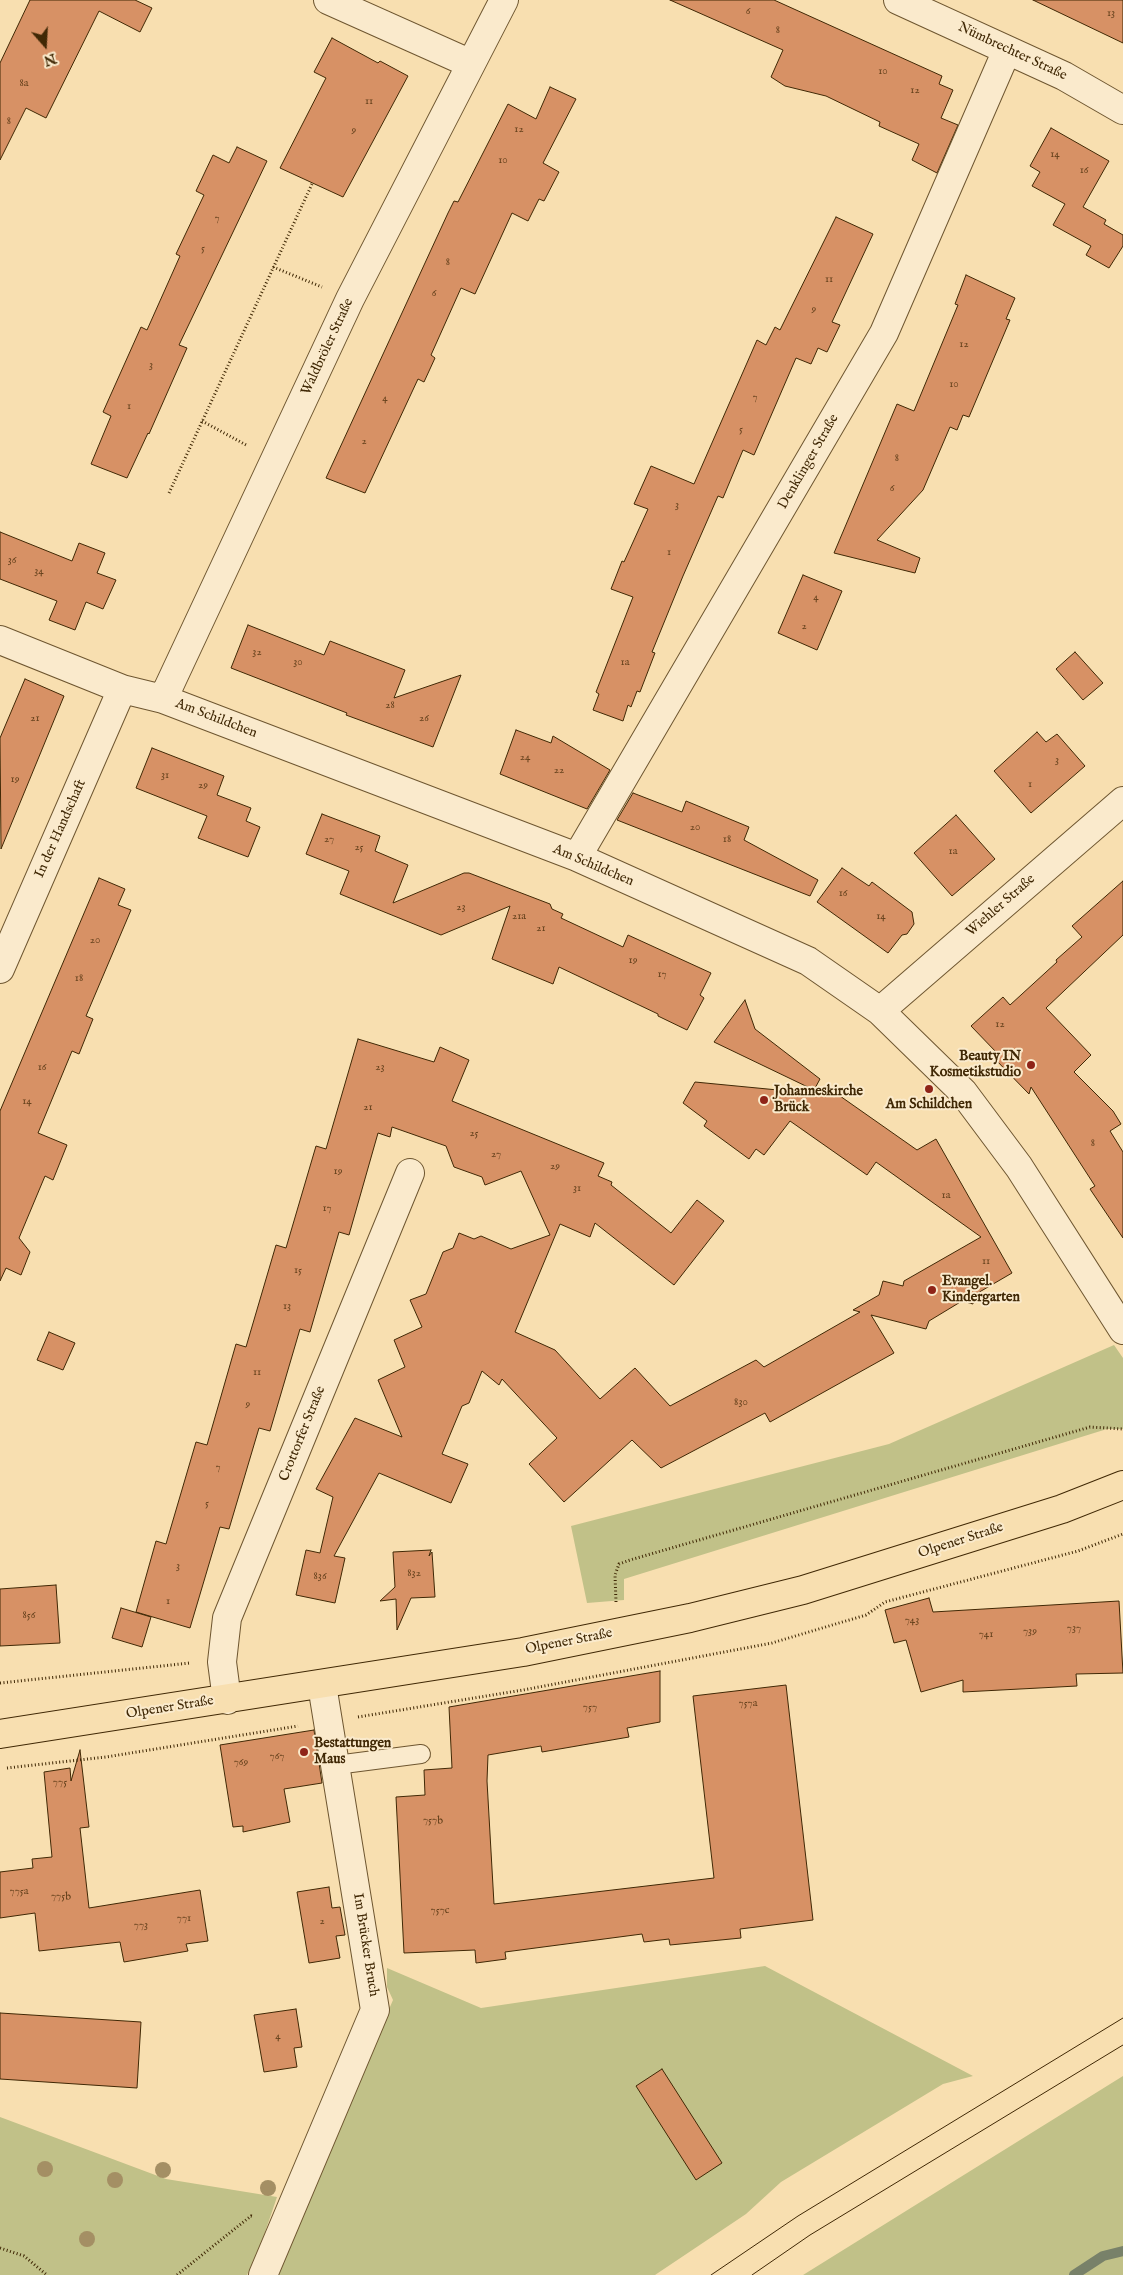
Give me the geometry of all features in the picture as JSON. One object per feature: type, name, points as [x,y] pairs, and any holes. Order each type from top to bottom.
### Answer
[{"type":"main road","name":"Olpener Straße","points":[[0,1734],[227,1700],[523,1652],[690,1618],[794,1592],[1062,1509],[1123,1486]]},
{"type":"street","points":[[328,0],[469,63]]},
{"type":"street","name":"Waldbröler Straße","points":[[163,699],[350,299],[469,63],[504,0]]},
{"type":"street","name":"Nümbrechter Straße","points":[[898,0],[1064,76],[1123,110]]},
{"type":"street","name":"Denklinger Straße","points":[[577,857],[884,333],[1007,50]]},
{"type":"street","name":"Am Schildchen","points":[[0,640],[122,689],[163,699],[577,857],[808,962],[880,1011],[963,1092],[1019,1167],[1123,1330]]},
{"type":"street","name":"In der Handschaft","points":[[0,969],[122,689]]},
{"type":"street","name":"Wiehler Straße","points":[[880,1011],[1123,801]]},
{"type":"street","name":"Crottorfer Straße","points":[[227,1700],[222,1662],[226,1618],[410,1174]]},
{"type":"street","name":"Im Brücker Bruch","points":[[263,2275],[375,2010],[322,1685]]},
{"type":"lane","points":[[336,1765],[421,1754]]},
{"type":"path","points":[[169,493],[312,184]]},
{"type":"path","points":[[273,266],[350,299]]},
{"type":"path","points":[[202,422],[275,460]]},
{"type":"path","points":[[616,1604],[615,1575],[619,1564],[630,1560],[1090,1427],[1123,1430]]},
{"type":"path","points":[[0,1683],[175,1664],[222,1662]]},
{"type":"path","points":[[178,2275],[251,2216],[281,2229]]},
{"type":"path","points":[[0,2248],[24,2256],[48,2275]]},
{"type":"green space","points":[[1114,1345],[1123,1358],[1123,1429],[1107,1429],[624,1579],[624,1600],[587,1603],[571,1526],[889,1444]]},
{"type":"green space","points":[[765,1966],[973,2076],[943,2084],[781,2182],[746,2214],[655,2275],[274,2275],[393,2000],[387,1987],[387,1968],[481,2008]]},
{"type":"green space","points":[[1123,2076],[1123,2275],[803,2275]]},
{"type":"green space","points":[[0,2117],[166,2179],[277,2197],[262,2241],[247,2275],[0,2275]]},
{"type":"building","points":[[30,0],[135,0],[152,8],[140,32],[99,11],[46,118],[26,108],[0,160],[0,63]]},
{"type":"building","points":[[670,0],[774,0],[942,76],[939,84],[953,90],[941,118],[958,125],[937,173],[912,160],[919,144],[879,126],[880,122],[826,96],[785,86],[771,77],[783,50]]},
{"type":"building","points":[[1033,0],[1123,0],[1123,43]]},
{"type":"building","points":[[332,38],[378,63],[380,61],[408,76],[343,197],[280,168],[326,78],[314,72]]},
{"type":"building","points":[[550,87],[576,99],[543,163],[559,172],[544,201],[539,199],[528,221],[512,213],[475,294],[461,288],[431,355],[435,358],[424,382],[418,379],[365,493],[326,478],[448,213],[454,201],[458,202],[508,104],[536,119]]},
{"type":"building","points":[[1051,128],[1109,161],[1083,207],[1106,220],[1104,224],[1123,235],[1123,246],[1109,268],[1086,255],[1091,246],[1053,225],[1065,204],[1032,186],[1040,172],[1030,166]]},
{"type":"building","points":[[237,147],[267,161],[179,345],[187,348],[149,434],[127,478],[91,464],[111,416],[103,412],[141,327],[147,330],[180,256],[176,254],[204,195],[196,191],[213,155],[229,163]]},
{"type":"building","points":[[836,217],[873,234],[832,322],[840,325],[827,352],[818,348],[811,364],[796,358],[754,455],[743,450],[723,498],[718,496],[652,652],[655,653],[640,692],[637,691],[631,707],[628,705],[623,721],[593,710],[599,694],[596,692],[633,597],[611,589],[622,561],[624,562],[648,509],[634,504],[651,466],[694,484],[757,340],[766,345],[775,327],[780,330]]},
{"type":"building","points":[[966,275],[1015,298],[1006,319],[1010,320],[969,417],[963,415],[957,430],[950,427],[923,490],[877,540],[920,558],[915,573],[834,553],[897,404],[914,411],[958,305],[955,304]]},
{"type":"building","points":[[0,532],[72,561],[79,543],[105,553],[97,573],[116,580],[103,609],[86,602],[75,630],[49,620],[57,601],[0,579]]},
{"type":"building","points":[[803,575],[842,591],[817,650],[778,633]]},
{"type":"building","points":[[248,625],[324,655],[330,641],[405,670],[394,698],[461,675],[433,747],[346,715],[347,713],[231,668]]},
{"type":"building","points":[[1075,652],[1103,683],[1083,700],[1056,669]]},
{"type":"building","points":[[25,679],[64,696],[1,849],[0,738]]},
{"type":"building","points":[[516,730],[551,743],[553,736],[610,770],[587,809],[500,774]]},
{"type":"building","points":[[1037,732],[1046,742],[1057,734],[1085,766],[1031,813],[994,771]]},
{"type":"building","points":[[152,748],[224,776],[217,795],[251,808],[246,821],[260,827],[248,857],[198,838],[207,816],[136,788]]},
{"type":"building","points":[[633,793],[682,812],[686,801],[749,827],[744,840],[818,880],[810,896],[617,820]]},
{"type":"building","points":[[322,814],[380,836],[375,851],[408,865],[393,903],[464,873],[469,873],[550,904],[552,909],[563,914],[561,918],[623,947],[628,935],[711,973],[700,995],[704,998],[687,1030],[658,1016],[658,1014],[559,967],[553,984],[492,959],[510,906],[441,935],[340,894],[349,871],[306,854]]},
{"type":"building","points":[[956,815],[995,859],[952,896],[914,853]]},
{"type":"building","points":[[842,868],[869,886],[872,882],[912,912],[914,924],[907,934],[902,935],[888,953],[817,902]]},
{"type":"building","points":[[99,878],[125,889],[118,905],[131,910],[86,1016],[93,1019],[79,1054],[72,1051],[38,1133],[67,1145],[53,1180],[45,1176],[19,1238],[30,1252],[21,1275],[6,1268],[0,1281],[0,1111]]},
{"type":"building","points":[[1123,881],[1123,935],[1046,1008],[1091,1055],[1074,1072],[1113,1111],[1121,1124],[1110,1131],[1123,1152],[1123,1238],[1090,1189],[1095,1186],[1031,1087],[1029,1094],[993,1057],[997,1053],[971,1026],[1003,997],[1010,1005],[1057,962],[1056,960],[1082,937],[1072,926]]},
{"type":"building","points":[[745,1000],[755,1029],[820,1079],[814,1090],[714,1042]]},
{"type":"building","points":[[358,1039],[434,1062],[440,1047],[469,1060],[452,1101],[604,1163],[598,1176],[612,1182],[611,1185],[671,1233],[697,1200],[724,1221],[674,1285],[595,1223],[590,1237],[560,1224],[515,1332],[555,1350],[600,1399],[635,1368],[670,1406],[756,1360],[764,1367],[860,1312],[853,1310],[879,1295],[883,1281],[903,1286],[904,1281],[981,1237],[876,1162],[867,1175],[790,1121],[764,1155],[756,1149],[749,1159],[704,1126],[707,1121],[683,1103],[695,1082],[840,1096],[917,1150],[936,1139],[1012,1273],[976,1294],[973,1304],[962,1301],[929,1321],[926,1329],[871,1315],[894,1353],[770,1422],[765,1413],[661,1468],[632,1440],[564,1502],[529,1464],[557,1438],[502,1379],[499,1385],[482,1371],[469,1403],[462,1406],[442,1454],[468,1464],[451,1503],[379,1473],[334,1556],[345,1558],[335,1603],[296,1595],[306,1550],[320,1553],[333,1497],[316,1489],[355,1418],[402,1437],[378,1380],[405,1367],[394,1340],[422,1327],[410,1300],[426,1294],[443,1252],[453,1248],[459,1233],[474,1239],[481,1236],[511,1249],[550,1235],[521,1171],[485,1185],[482,1177],[454,1167],[446,1146],[392,1127],[390,1137],[378,1133],[349,1235],[339,1232],[310,1332],[300,1329],[270,1431],[259,1428],[229,1529],[220,1527],[190,1628],[136,1612],[156,1541],[166,1544],[196,1442],[207,1445],[236,1344],[246,1347],[276,1245],[286,1248],[316,1146],[326,1149]]},
{"type":"building","points":[[49,1332],[75,1343],[63,1370],[37,1360]]},
{"type":"building","points":[[431,1550],[429,1556],[432,1552],[435,1597],[411,1598],[397,1630],[396,1599],[380,1601],[395,1587],[393,1552]]},
{"type":"building","points":[[56,1585],[60,1643],[0,1646],[0,1589]]},
{"type":"building","points":[[929,1598],[933,1612],[1119,1601],[1123,1673],[1076,1674],[1077,1686],[963,1692],[963,1680],[921,1692],[906,1640],[894,1643],[885,1610]]},
{"type":"building","points":[[121,1608],[151,1617],[142,1647],[112,1638]]},
{"type":"building","points":[[660,1671],[660,1722],[627,1728],[629,1737],[542,1752],[541,1746],[488,1755],[487,1781],[494,1904],[714,1878],[693,1696],[786,1685],[813,1920],[740,1929],[741,1938],[670,1945],[669,1939],[644,1942],[642,1934],[505,1952],[506,1959],[476,1963],[475,1950],[404,1953],[396,1797],[425,1795],[424,1770],[452,1768],[449,1707]]},
{"type":"building","points":[[314,1730],[322,1783],[284,1789],[290,1822],[243,1832],[243,1826],[233,1827],[220,1745]]},
{"type":"building","points":[[80,1750],[89,1827],[80,1828],[89,1908],[200,1890],[208,1941],[186,1944],[188,1951],[124,1962],[120,1942],[39,1951],[35,1913],[0,1918],[0,1872],[33,1868],[32,1859],[52,1857],[44,1772],[70,1768],[71,1781]]},
{"type":"building","points":[[329,1887],[332,1908],[340,1907],[345,1935],[336,1936],[340,1958],[309,1963],[297,1892]]},
{"type":"building","points":[[296,2009],[302,2047],[294,2048],[297,2067],[264,2072],[254,2015]]},
{"type":"building","points":[[0,2013],[141,2022],[137,2088],[0,2079]]},
{"type":"building","points":[[662,2069],[722,2163],[696,2180],[636,2086]]},
{"type":"waterway","points":[[1074,2275],[1103,2256],[1123,2251]]},
{"type":"tram line","points":[[711,2275],[798,2216],[1123,2018]]},
{"type":"tram line","points":[[752,2275],[810,2235],[1123,2045]]},
{"type":"place","name":"Beauty IN Kosmetikstudio","points":[[1031,1065]]},
{"type":"place","name":"Am Schildchen","points":[[929,1089]]},
{"type":"place","name":"Johanneskirche Brück","points":[[764,1100]]},
{"type":"place","name":"Evangel. Kindergarten","points":[[932,1290]]},
{"type":"place","name":"Bestattungen Maus","points":[[304,1752]]}]
